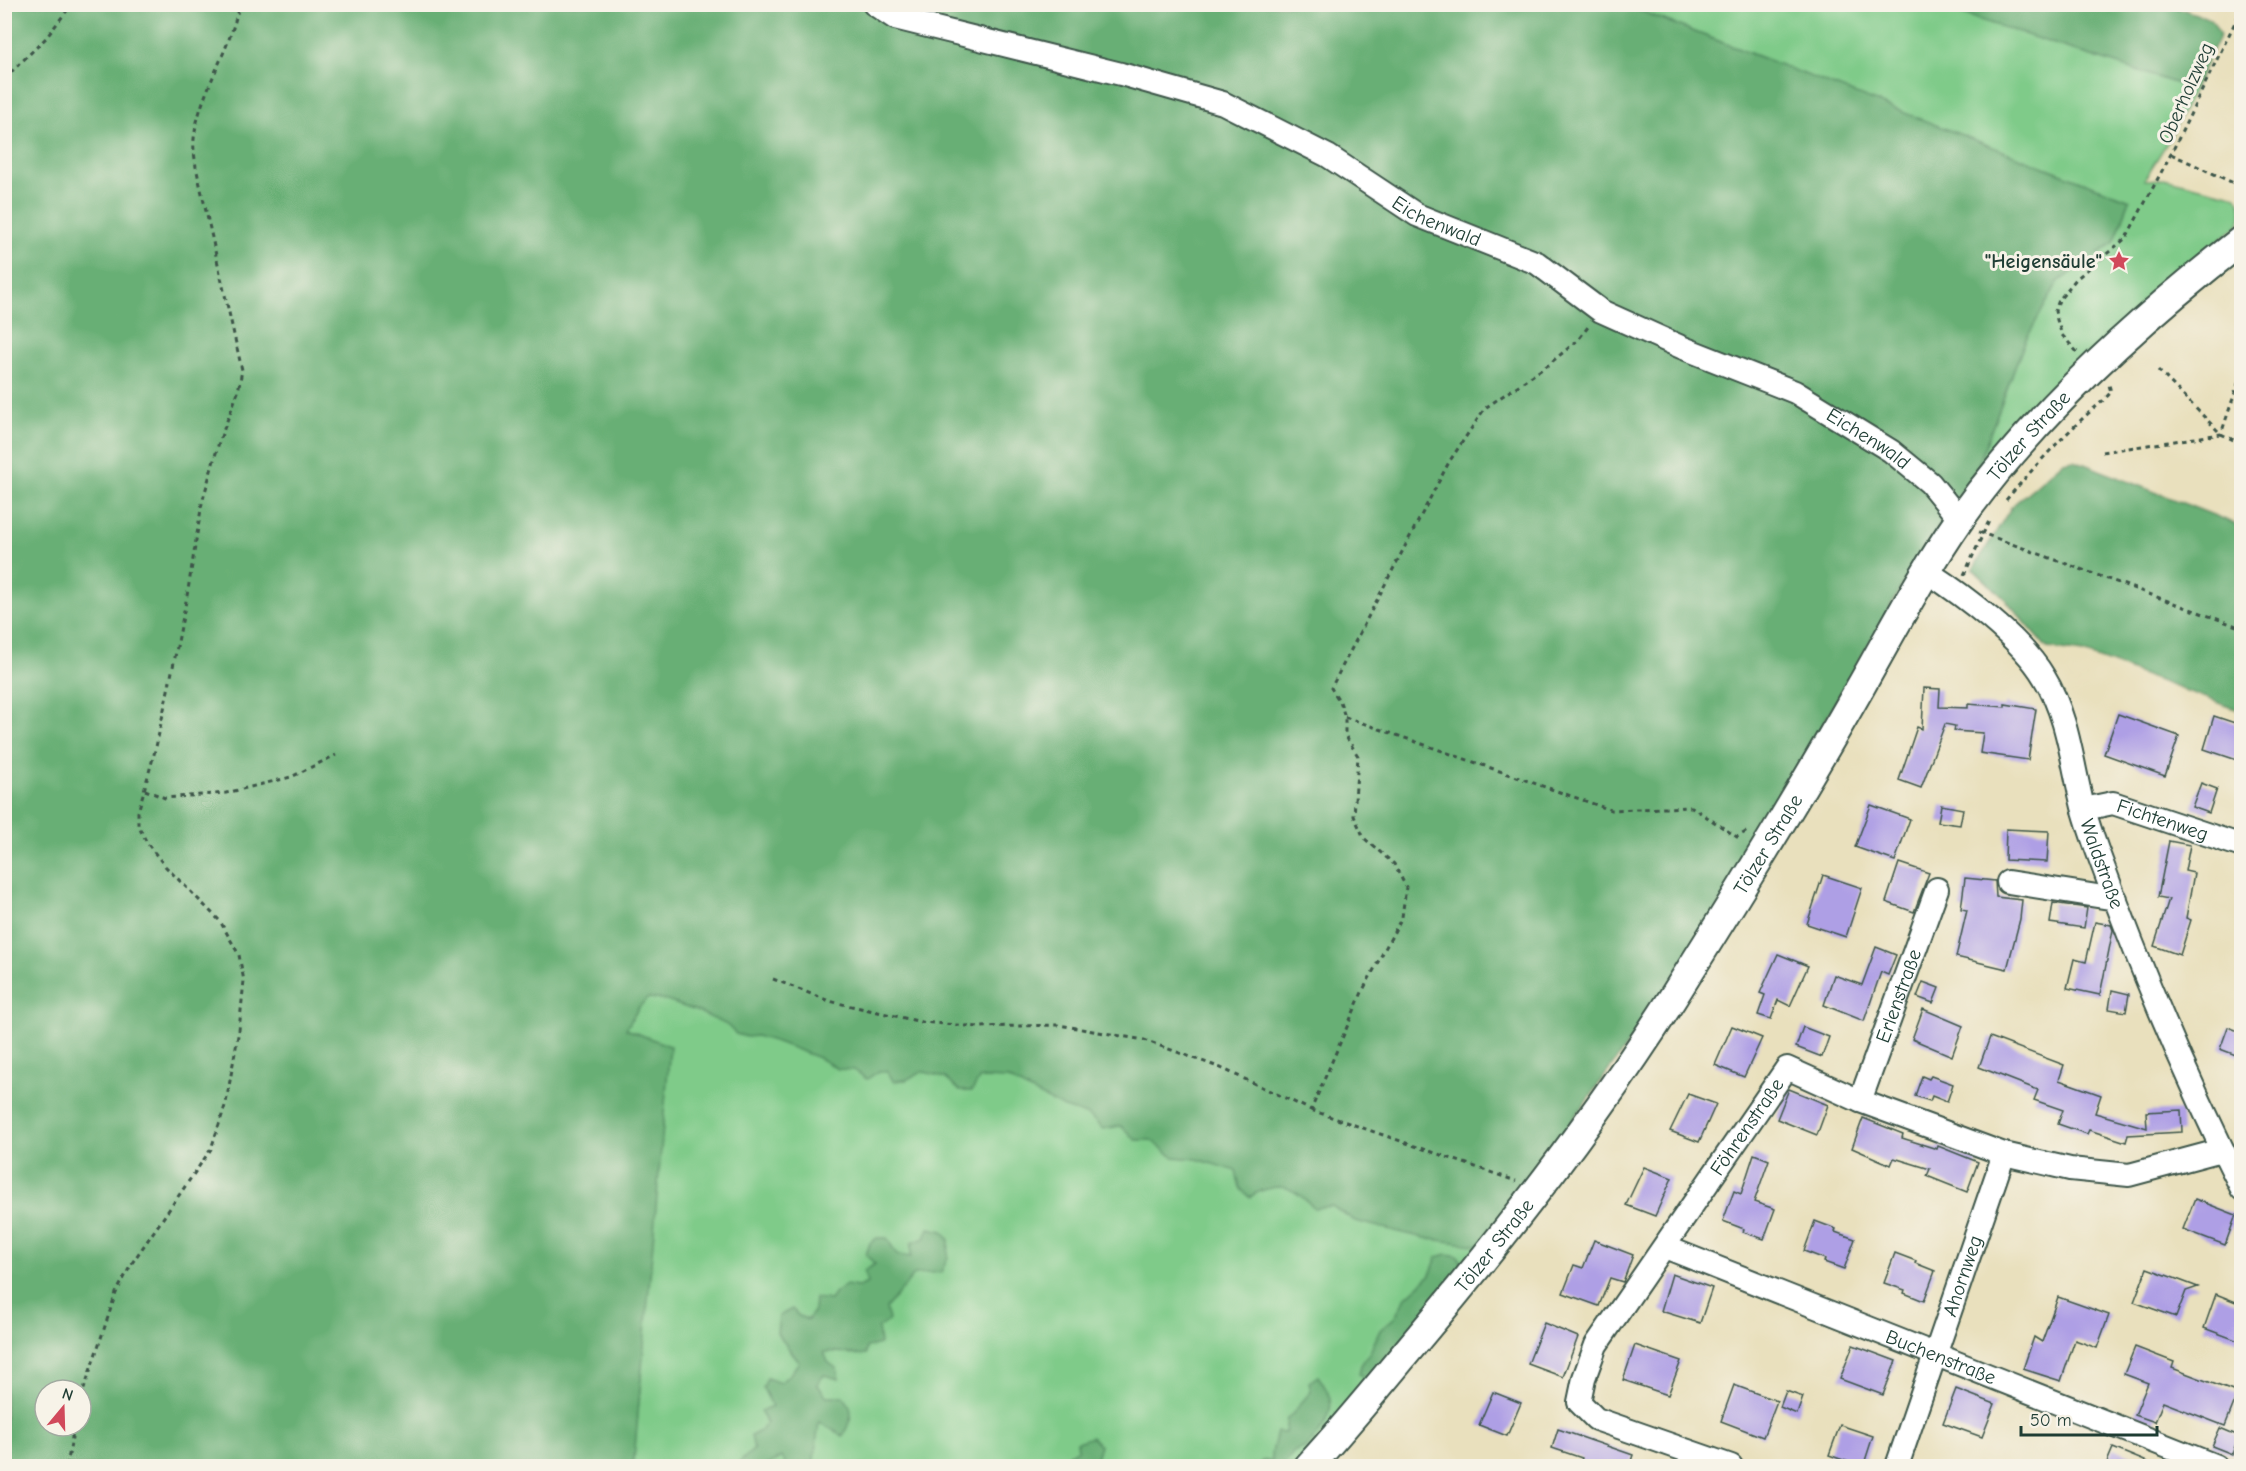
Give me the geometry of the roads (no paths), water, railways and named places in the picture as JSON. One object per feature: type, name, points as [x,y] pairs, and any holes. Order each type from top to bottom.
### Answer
[{"type":"main road","name":"Tölzer Straße","points":[[1309,1467],[1448,1303],[1585,1128],[1668,1005],[1778,826],[1926,571],[1994,475],[2035,427],[2092,368],[2192,279],[2241,240]]},
{"type":"street","name":"Eichenwald","points":[[874,4],[895,18],[1121,74],[1223,103],[1329,156],[1417,215],[1537,263],[1601,311],[1681,347],[1795,392],[1891,451],[1930,483],[1960,520]]},
{"type":"street","name":"Waldstraße","points":[[1926,571],[1953,589],[1986,616],[2028,655],[2045,677],[2066,724],[2084,809],[2116,900],[2172,1039],[2241,1190]]},
{"type":"street","name":"Fichtenweg","points":[[2084,809],[2113,803],[2241,846]]},
{"type":"street","points":[[2008,882],[2116,900]]},
{"type":"street","name":"Erlenstraße","points":[[1860,1101],[1938,889]]},
{"type":"street","name":"Föhrenstraße","points":[[1731,1467],[1596,1419],[1579,1402],[1584,1378],[1596,1345],[1787,1068],[1860,1101],[2004,1154],[2070,1169],[2129,1175],[2222,1150]]},
{"type":"street","name":"Ahornweg","points":[[1897,1467],[2004,1154]]},
{"type":"street","name":"Buchenstraße","points":[[1665,1246],[2216,1467]]},
{"type":"place","name":"\"Heigensäule\"","points":[[2119,261]]}]
